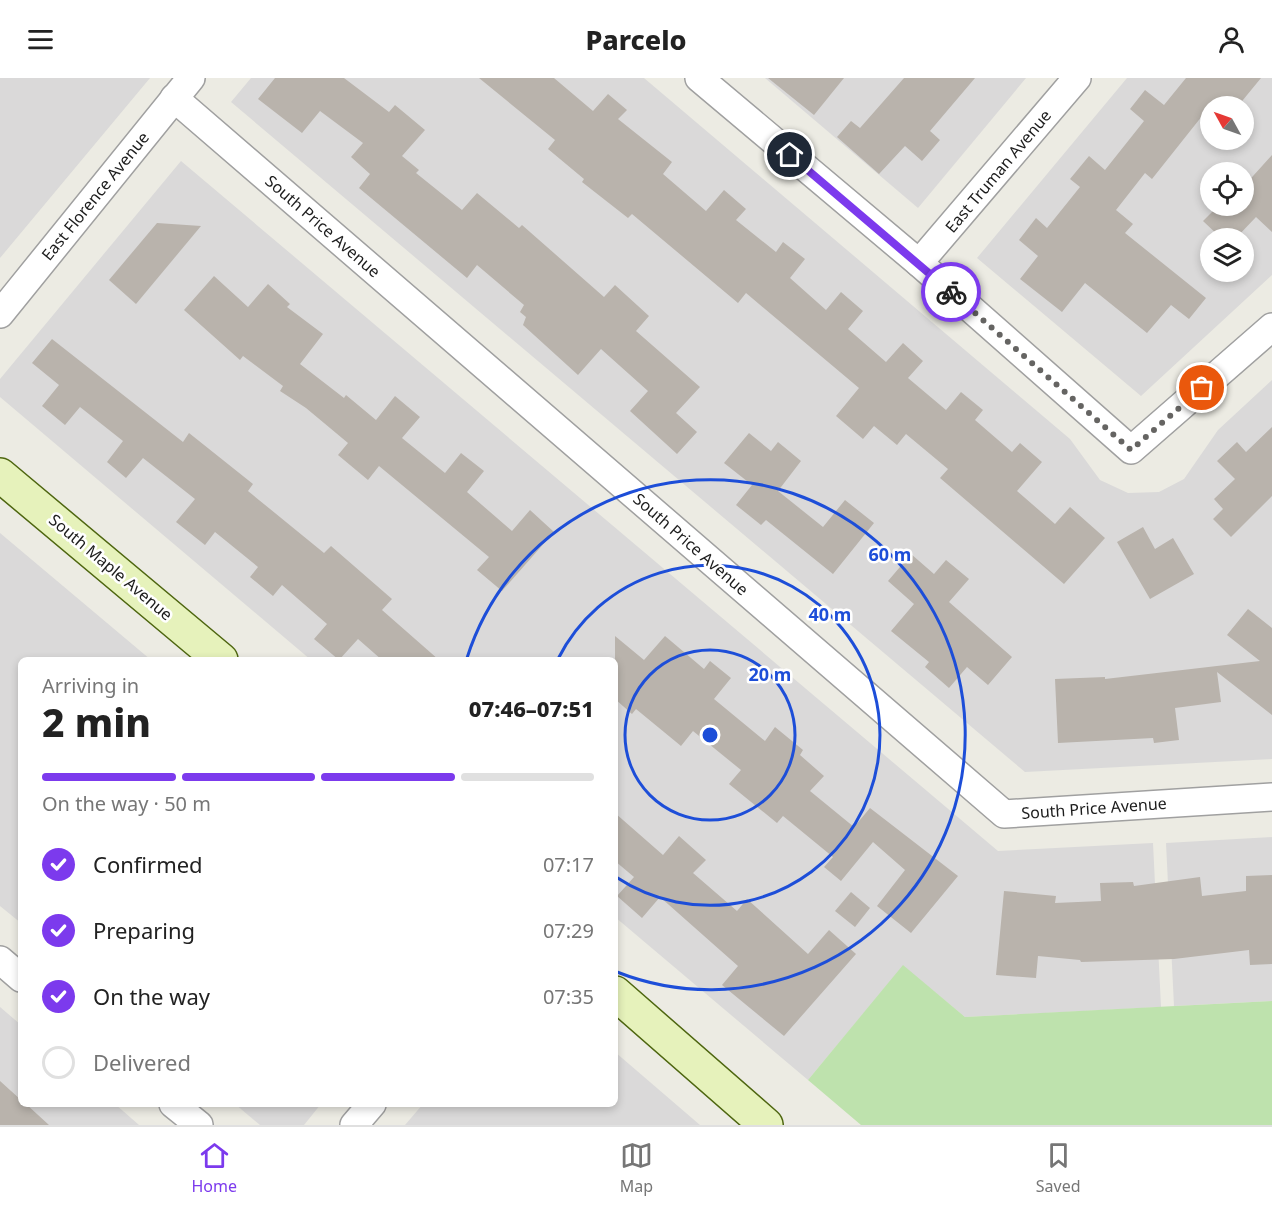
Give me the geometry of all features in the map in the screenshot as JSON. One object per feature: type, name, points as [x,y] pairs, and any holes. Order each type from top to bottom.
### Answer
[{"type":"main road","name":"South Maple Avenue","points":[[0,475],[217,657]]},
{"type":"main road","points":[[618,996],[766,1125]]},
{"type":"street","points":[[699,78],[919,263],[1131,450],[1272,327]]},
{"type":"street","name":"East Truman Avenue","points":[[919,263],[1077,78]]},
{"type":"street","name":"East Florence Avenue","points":[[0,314],[183,88]]},
{"type":"street","name":"South Price Avenue","points":[[183,88],[1004,814],[1272,797]]},
{"type":"street","points":[[0,960],[18,975]]},
{"type":"street","points":[[177,1107],[199,1125]]},
{"type":"street","points":[[354,1125],[369,1107]]},
{"type":"shaded area","points":[[0,78],[150,78],[0,258]]},
{"type":"shaded area","points":[[251,78],[644,78],[1070,439],[1100,480],[1128,493],[1159,492],[1184,479],[1218,430],[1272,380],[1272,759],[1025,772],[231,102]]},
{"type":"shaded area","points":[[765,78],[1026,78],[918,208]]},
{"type":"shaded area","points":[[1127,78],[1272,78],[1272,275],[1141,396],[977,258]]},
{"type":"shaded area","points":[[181,161],[998,851],[1153,843],[1161,1007],[965,1017],[903,966],[808,1080],[618,920],[618,657],[307,657],[0,397],[0,379]]},
{"type":"shaded area","points":[[0,533],[147,657],[18,657],[18,921],[0,906]]},
{"type":"shaded area","points":[[1272,837],[1272,1001],[1174,1006],[1166,843]]},
{"type":"shaded area","points":[[0,1007],[18,1022],[18,1107],[118,1107],[139,1125],[0,1125]]},
{"type":"shaded area","points":[[618,1055],[700,1125],[405,1125],[420,1107],[618,1107]]},
{"type":"shaded area","points":[[239,1107],[319,1107],[304,1125],[260,1125]]},
{"type":"green space","points":[[903,965],[965,1017],[1272,1001],[1272,1125],[861,1125],[808,1080]]},
{"type":"building","points":[[275,78],[344,78],[389,112],[395,105],[425,130],[402,156],[419,170],[416,173],[462,210],[477,193],[519,228],[522,225],[604,297],[615,285],[649,316],[636,331],[700,387],[676,413],[697,432],[677,454],[630,411],[648,391],[601,349],[578,375],[523,325],[526,317],[520,312],[524,305],[477,265],[467,278],[359,188],[370,174],[351,157],[363,143],[320,111],[302,133],[258,99]]},
{"type":"building","points":[[479,78],[554,78],[593,111],[608,94],[627,110],[618,119],[672,162],[663,174],[706,211],[724,190],[746,209],[736,220],[776,252],[783,242],[805,259],[790,278],[826,310],[841,292],[863,311],[848,329],[886,362],[903,343],[923,361],[908,378],[946,410],[961,392],[983,410],[975,420],[1012,452],[1020,443],[1042,462],[1017,491],[1055,524],[1070,507],[1105,538],[1064,584],[940,478],[948,469],[906,434],[897,445],[874,426],[863,439],[836,416],[859,388],[746,293],[738,303],[632,214],[628,218],[582,182],[584,179],[548,149],[555,140]]},
{"type":"building","points":[[768,78],[844,78],[814,115]]},
{"type":"building","points":[[904,78],[975,78],[930,131],[940,140],[922,161],[905,146],[879,174],[837,137],[851,121],[860,128]]},
{"type":"building","points":[[1186,78],[1261,78],[1246,96],[1200,96],[1200,119],[1152,179],[1145,173],[1116,210],[1133,224],[1125,233],[1206,298],[1189,319],[1171,305],[1147,333],[1085,283],[1062,312],[1020,279],[1038,256],[1019,240],[1036,218],[1047,228],[1080,187],[1070,179],[1089,156],[1105,170],[1144,121],[1130,109],[1145,90],[1164,105]]},
{"type":"building","points":[[1272,155],[1272,232],[1256,217],[1246,228],[1210,228],[1203,221],[1208,216],[1254,216],[1254,175]]},
{"type":"building","points":[[157,223],[201,226],[136,304],[109,280]]},
{"type":"building","points":[[214,276],[248,307],[268,284],[290,304],[287,307],[323,334],[300,364],[344,398],[346,395],[376,420],[395,396],[420,417],[402,438],[445,473],[461,453],[484,471],[467,492],[512,531],[530,510],[554,532],[502,591],[477,570],[489,557],[379,466],[368,480],[338,455],[348,443],[306,408],[280,391],[283,386],[243,356],[240,360],[184,310]]},
{"type":"building","points":[[52,339],[183,442],[189,433],[253,484],[248,491],[324,553],[331,546],[392,599],[382,610],[436,657],[379,657],[358,639],[342,657],[335,657],[314,639],[327,624],[282,585],[273,596],[250,577],[258,567],[215,532],[205,545],[176,522],[195,499],[143,458],[126,478],[107,462],[123,441],[80,407],[65,425],[42,406],[59,385],[32,363]]},
{"type":"building","points":[[1272,427],[1272,496],[1231,537],[1213,519],[1223,509],[1214,499],[1235,479],[1217,461],[1237,442],[1246,452]]},
{"type":"building","points":[[749,433],[771,451],[778,442],[801,461],[778,491],[823,527],[845,500],[874,523],[833,574],[766,520],[761,525],[736,505],[752,485],[724,463]]},
{"type":"building","points":[[1143,527],[1155,549],[1173,538],[1194,574],[1150,599],[1117,542]]},
{"type":"building","points":[[911,554],[934,574],[946,560],[969,579],[949,602],[1012,657],[988,685],[967,667],[949,688],[925,667],[929,662],[891,631],[914,604],[888,581]]},
{"type":"building","points":[[1248,609],[1272,628],[1272,715],[1217,672],[1221,702],[1175,708],[1179,740],[1154,743],[1153,738],[1058,743],[1055,679],[1105,677],[1105,679],[1260,661],[1227,635]]},
{"type":"building","points":[[615,636],[644,660],[665,636],[704,669],[710,661],[731,678],[714,699],[765,741],[775,727],[803,750],[800,755],[824,776],[810,791],[854,827],[870,808],[958,876],[911,933],[877,906],[905,870],[873,842],[841,881],[824,867],[833,857],[783,816],[777,823],[729,784],[741,770],[693,731],[681,746],[636,709],[632,714],[618,702],[618,657],[615,657]]},
{"type":"building","points":[[618,816],[663,855],[679,836],[706,860],[693,873],[737,911],[747,899],[808,954],[829,930],[856,954],[784,1036],[722,985],[738,966],[660,897],[642,918],[618,897],[634,877],[618,864]]},
{"type":"building","points":[[1272,875],[1272,964],[1250,965],[1249,950],[1174,959],[1081,962],[1080,960],[1038,956],[1036,978],[996,975],[1004,891],[1056,896],[1055,903],[1101,901],[1100,883],[1133,882],[1134,886],[1200,877],[1202,896],[1246,891],[1246,876]]},
{"type":"building","points":[[851,892],[870,908],[855,927],[835,911]]},
{"type":"building","points":[[0,1081],[18,1097],[18,1107],[29,1107],[49,1125],[0,1125]]},
{"type":"way so far","points":[[951,292],[1131,450],[1202,388]]},
{"type":"route","points":[[790,155],[951,292]]}]
